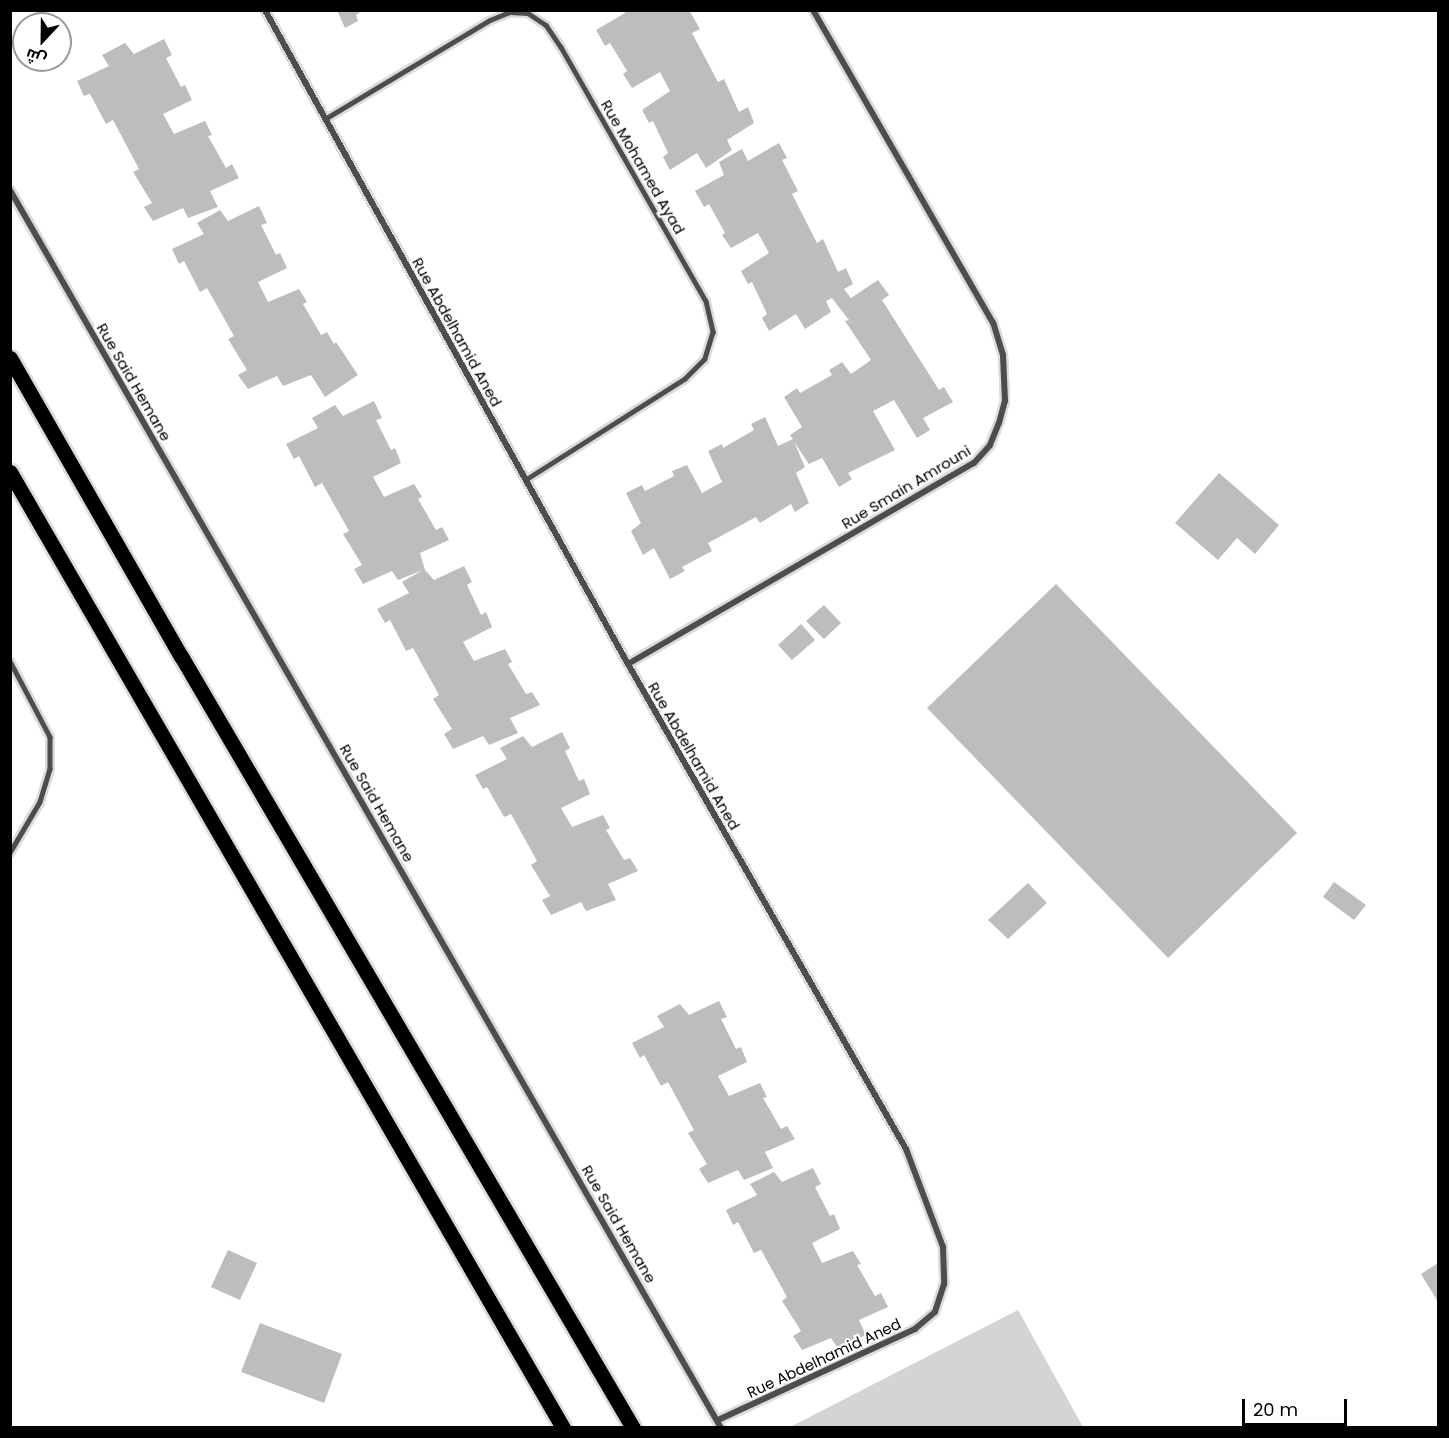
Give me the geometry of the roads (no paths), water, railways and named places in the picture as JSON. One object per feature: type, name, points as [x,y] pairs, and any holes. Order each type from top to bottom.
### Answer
[{"type":"main road","points":[[10,358],[175,646],[633,1428]]},
{"type":"main road","points":[[10,472],[563,1428]]},
{"type":"street","name":"Rue Abdelhamid Aned","points":[[265,10],[628,664],[906,1149],[943,1247],[944,1284],[935,1312],[915,1329],[718,1420]]},
{"type":"street","name":"Rue Smain Amrouni","points":[[628,664],[974,463],[990,445],[999,423],[1005,401],[1003,355],[993,323],[813,10]]},
{"type":"street","name":"Rue Said Hemane","points":[[10,190],[721,1428]]},
{"type":"lane","name":"Rue Mohamed Ayad","points":[[325,119],[490,20],[510,12],[528,13],[546,25],[561,47],[706,301],[713,332],[705,359],[685,379],[525,480]]},
{"type":"lane","points":[[10,662],[50,737],[50,769],[40,802],[10,853]]}]
